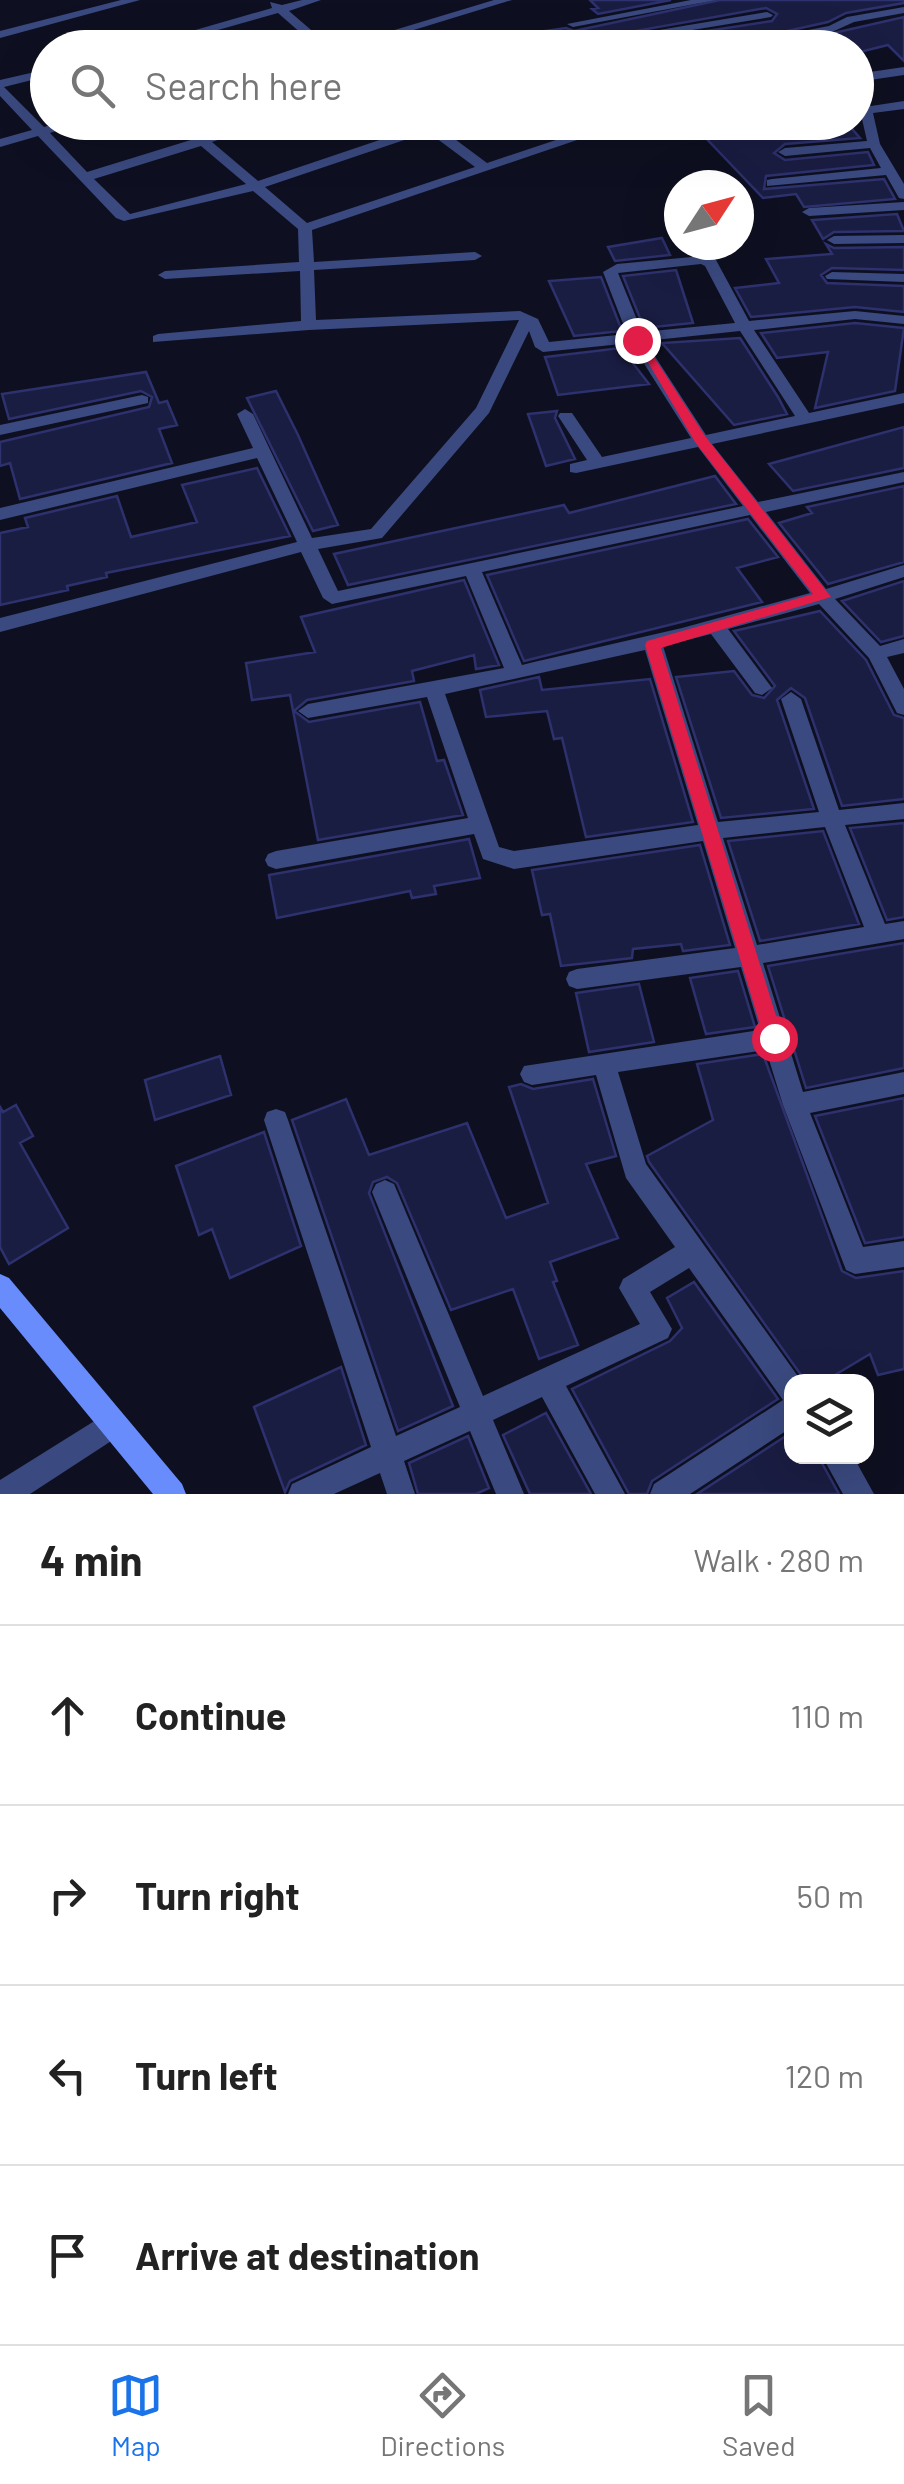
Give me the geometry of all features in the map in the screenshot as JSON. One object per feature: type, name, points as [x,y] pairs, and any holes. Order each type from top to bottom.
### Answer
[{"type":"street","points":[[0,35],[134,0]]},
{"type":"street","points":[[269,0],[305,30]]},
{"type":"street","points":[[206,30],[316,0]]},
{"type":"street","points":[[403,30],[506,0]]},
{"type":"street","points":[[573,24],[710,0]]},
{"type":"street","points":[[751,0],[785,30]]},
{"type":"street","points":[[818,30],[904,10]]},
{"type":"street","points":[[671,30],[767,15]]},
{"type":"street","points":[[874,76],[904,72]]},
{"type":"street","points":[[30,78],[0,87],[30,122]]},
{"type":"street","points":[[874,105],[904,105]]},
{"type":"street","points":[[0,144],[30,136]]},
{"type":"street","points":[[47,140],[121,215],[129,218],[255,186],[386,140]]},
{"type":"street","points":[[85,177],[202,140],[305,228],[309,326]]},
{"type":"street","points":[[451,140],[483,168]]},
{"type":"street","points":[[305,228],[569,140]]},
{"type":"street","points":[[873,140],[904,195]]},
{"type":"street","points":[[785,152],[874,144]]},
{"type":"street","points":[[772,183],[890,172]]},
{"type":"street","points":[[809,212],[904,206]]},
{"type":"street","points":[[834,240],[904,239]]},
{"type":"street","points":[[165,275],[475,256]]},
{"type":"street","points":[[804,418],[707,260],[616,268],[610,272],[637,340],[700,439],[823,597],[876,654],[904,708]]},
{"type":"street","points":[[832,276],[904,278]]},
{"type":"street","points":[[528,317],[543,347],[856,314],[904,320]]},
{"type":"street","points":[[158,339],[309,326],[528,317]]},
{"type":"street","points":[[0,624],[310,544],[376,534],[483,410],[528,317]]},
{"type":"street","points":[[576,468],[904,398]]},
{"type":"street","points":[[0,430],[142,400]]},
{"type":"street","points":[[245,414],[310,544],[332,598],[904,477]]},
{"type":"street","points":[[566,416],[597,463]]},
{"type":"street","points":[[0,514],[263,451]]},
{"type":"street","points":[[472,569],[516,673]]},
{"type":"street","points":[[308,711],[434,691],[653,645],[904,570]]},
{"type":"street","points":[[716,627],[762,688]]},
{"type":"street","points":[[653,645],[795,1106],[855,1261],[904,1254]]},
{"type":"street","points":[[876,654],[904,646]]},
{"type":"street","points":[[434,691],[492,852],[514,860],[712,831],[904,812]]},
{"type":"street","points":[[791,699],[832,819],[878,934]]},
{"type":"street","points":[[276,860],[481,824]]},
{"type":"street","points":[[577,978],[748,956],[904,930]]},
{"type":"street","points":[[532,1074],[774,1038]]},
{"type":"street","points":[[604,1063],[635,1170],[784,1379]]},
{"type":"street","points":[[795,1106],[904,1083]]},
{"type":"street","points":[[276,1120],[402,1494]]},
{"type":"street","points":[[385,1192],[510,1494]]},
{"type":"street","points":[[302,1494],[659,1329],[632,1288],[693,1251]]},
{"type":"street","points":[[0,1287],[172,1494]]},
{"type":"street","points":[[549,1382],[611,1494]]},
{"type":"street","points":[[664,1494],[784,1415]]},
{"type":"street","points":[[4,1494],[112,1424]]},
{"type":"street","points":[[841,1464],[860,1494]]},
{"type":"building","points":[[590,0],[671,0],[598,14]]},
{"type":"building","points":[[720,0],[904,0],[792,30],[714,30],[772,21],[777,14],[766,8],[641,30],[579,30]]},
{"type":"building","points":[[904,17],[904,61],[888,45],[874,48],[874,30],[847,30]]},
{"type":"building","points":[[708,140],[835,140],[785,144],[774,153],[785,160],[868,152],[874,165],[766,176],[764,189],[884,179],[895,199],[804,207],[796,194],[763,198],[754,189],[754,170],[736,170]]},
{"type":"building","points":[[897,214],[904,231],[834,232],[823,239],[812,220]]},
{"type":"building","points":[[662,238],[664,256],[615,261],[608,247]]},
{"type":"building","points":[[826,244],[834,248],[904,247],[904,270],[832,268],[821,275],[827,283],[904,286],[904,312],[855,307],[751,317],[735,288],[779,283],[766,259],[832,254]]},
{"type":"building","points":[[676,270],[693,323],[644,328],[623,276]]},
{"type":"building","points":[[601,277],[622,331],[574,336],[549,281]]},
{"type":"building","points":[[855,323],[904,328],[895,391],[815,408],[828,352],[777,358],[761,333]]},
{"type":"building","points":[[740,338],[787,414],[734,425],[662,343]]},
{"type":"building","points":[[629,347],[625,353],[649,384],[558,395],[545,357]]},
{"type":"building","points":[[146,372],[159,403],[167,401],[177,425],[159,429],[172,463],[20,499],[10,463],[0,466],[0,442],[149,407],[152,397],[141,391],[9,419],[2,394]]},
{"type":"building","points":[[276,391],[338,525],[313,531],[247,398]]},
{"type":"building","points":[[557,411],[555,418],[575,459],[546,466],[528,414]]},
{"type":"building","points":[[904,427],[904,468],[793,491],[769,464]]},
{"type":"building","points":[[257,468],[290,536],[106,573],[107,577],[67,586],[68,590],[0,605],[0,533],[28,527],[25,518],[117,496],[131,537],[197,522],[182,485]]},
{"type":"building","points":[[715,476],[736,504],[348,585],[334,554],[564,505],[569,513]]},
{"type":"building","points":[[904,486],[904,562],[828,584],[779,523],[812,513],[807,507]]},
{"type":"building","points":[[748,519],[778,557],[737,568],[762,602],[524,661],[487,575]]},
{"type":"building","points":[[464,580],[499,665],[476,669],[474,655],[412,671],[414,681],[307,700],[294,711],[309,722],[420,702],[437,761],[444,760],[463,815],[318,840],[290,695],[252,700],[246,663],[315,652],[301,617]]},
{"type":"building","points":[[904,581],[904,636],[881,642],[842,601]]},
{"type":"building","points":[[820,611],[866,660],[894,715],[904,718],[904,799],[842,806],[805,698],[791,688],[777,700],[814,809],[721,818],[676,677],[734,671],[752,695],[764,698],[775,686],[734,631]]},
{"type":"building","points":[[539,677],[542,690],[650,679],[693,822],[586,837],[562,738],[554,739],[547,711],[486,717],[480,690]]},
{"type":"building","points":[[904,823],[904,917],[887,920],[850,828]]},
{"type":"building","points":[[823,831],[859,924],[760,941],[728,841]]},
{"type":"building","points":[[469,839],[480,878],[434,886],[436,894],[412,898],[410,891],[277,918],[269,875]]},
{"type":"building","points":[[700,845],[730,945],[683,951],[681,944],[633,949],[632,958],[561,966],[550,914],[542,915],[532,870]]},
{"type":"building","points":[[904,943],[904,1068],[806,1088],[768,966]]},
{"type":"building","points":[[738,971],[755,1027],[706,1034],[690,978]]},
{"type":"building","points":[[639,984],[654,1042],[589,1052],[576,993]]},
{"type":"building","points":[[763,1054],[842,1271],[856,1278],[904,1271],[904,1369],[878,1375],[870,1354],[836,1374],[800,1374],[649,1162],[647,1156],[713,1120],[697,1064]]},
{"type":"building","points":[[220,1056],[231,1095],[155,1120],[145,1080]]},
{"type":"building","points":[[593,1079],[616,1156],[586,1164],[618,1238],[550,1262],[557,1281],[553,1282],[578,1345],[539,1359],[513,1289],[451,1310],[397,1183],[387,1177],[373,1182],[369,1193],[453,1406],[398,1431],[292,1120],[346,1099],[369,1155],[467,1123],[506,1218],[548,1203],[509,1087],[521,1084],[533,1089]]},
{"type":"building","points":[[904,1098],[904,1237],[865,1243],[815,1116]]},
{"type":"building","points":[[16,1105],[33,1136],[20,1143],[68,1228],[9,1264],[0,1247],[0,1107],[3,1112]]},
{"type":"building","points":[[264,1132],[301,1246],[230,1278],[212,1229],[199,1235],[176,1166]]},
{"type":"building","points":[[694,1282],[778,1399],[652,1481],[647,1494],[629,1494],[572,1389],[670,1341],[682,1328],[667,1298]]},
{"type":"building","points":[[341,1367],[366,1445],[290,1481],[285,1492],[254,1407]]},
{"type":"building","points":[[546,1413],[591,1494],[530,1494],[503,1435]]},
{"type":"building","points":[[468,1436],[489,1488],[476,1494],[418,1494],[409,1463]]},
{"type":"building","points":[[784,1437],[784,1464],[822,1464],[839,1494],[697,1494]]},
{"type":"route","points":[[637,340],[700,439],[823,597],[653,645],[774,1038]]}]
